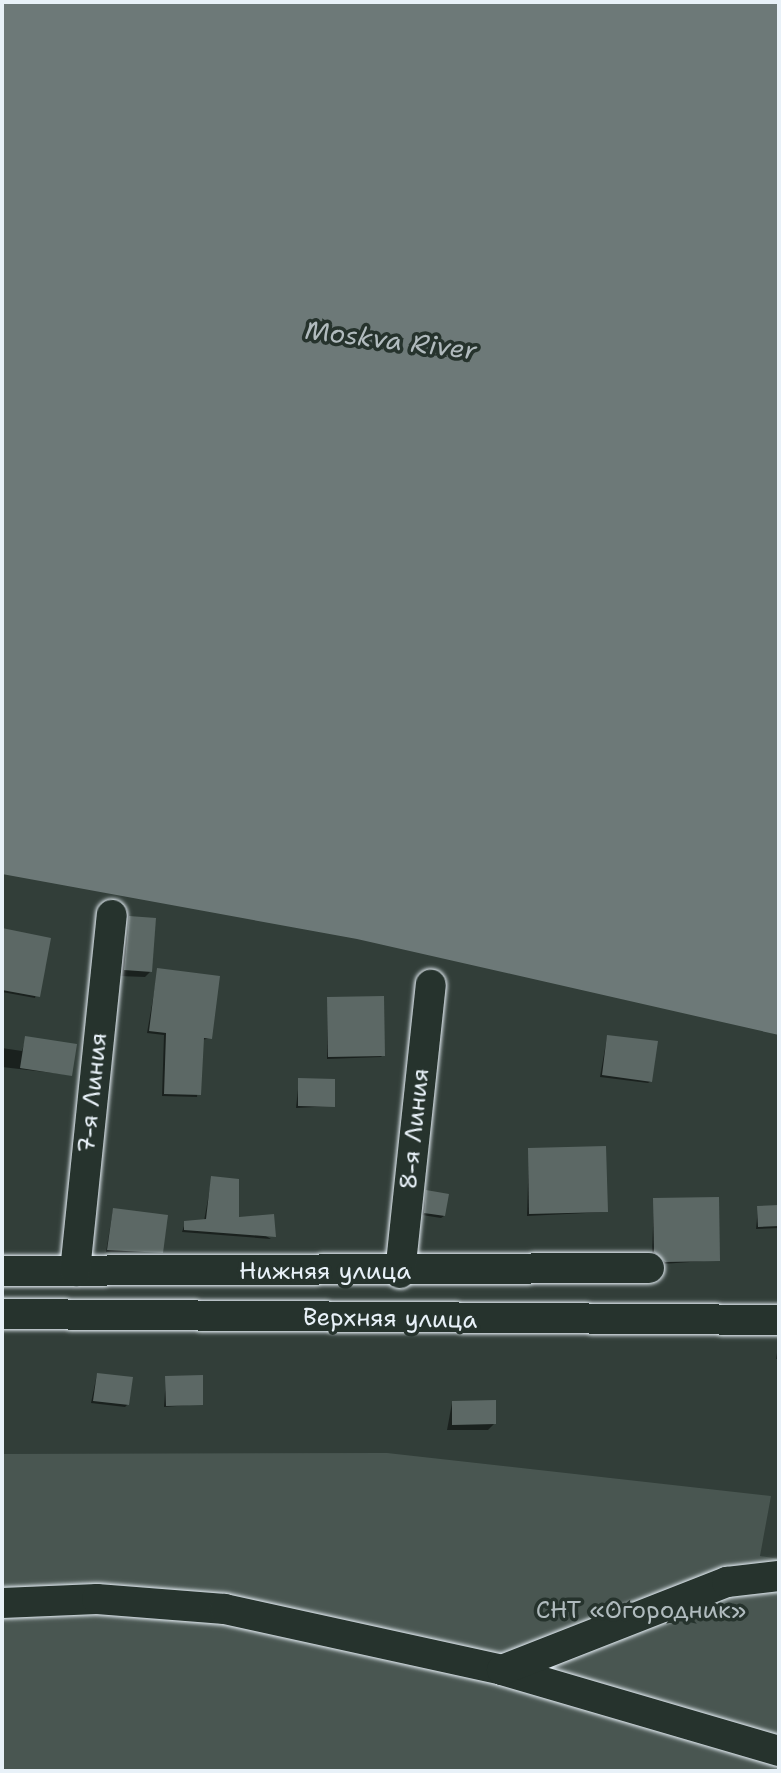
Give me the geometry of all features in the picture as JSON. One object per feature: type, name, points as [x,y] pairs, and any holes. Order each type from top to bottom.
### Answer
[{"type":"street","name":"7-я Линия","points":[[75,1271],[112,915]]},
{"type":"street","name":"8-я Линия","points":[[400,1273],[430,985]]},
{"type":"street","name":"Нижняя улица","points":[[2,1271],[400,1273],[649,1268]]},
{"type":"street","name":"Верхняя улица","points":[[2,1314],[779,1320]]},
{"type":"street","points":[[502,1670],[727,1582],[779,1576]]},
{"type":"street","points":[[2,1603],[97,1599],[225,1609],[502,1670],[779,1751]]},
{"type":"green space","name":"СНТ «Огородник»","points":[[387,1453],[771,1496],[760,1556],[779,1559],[779,1771],[2,1771],[2,1454]]},
{"type":"water","name":"Moskva River","points":[[2,2],[779,2],[779,1035],[357,939],[2,874]]},
{"type":"building","points":[[129,916],[156,918],[152,972],[124,970]]},
{"type":"building","points":[[2,928],[51,938],[40,997],[2,990]]},
{"type":"building","points":[[157,968],[220,976],[212,1039],[204,1038],[201,1095],[164,1094],[166,1033],[149,1031]]},
{"type":"building","points":[[384,996],[385,1056],[328,1057],[327,997]]},
{"type":"building","points":[[607,1035],[658,1041],[652,1082],[602,1075]]},
{"type":"building","points":[[25,1036],[77,1044],[72,1076],[20,1068]]},
{"type":"building","points":[[298,1078],[335,1079],[335,1107],[298,1106]]},
{"type":"building","points":[[606,1146],[608,1212],[529,1214],[528,1148]]},
{"type":"building","points":[[211,1176],[239,1179],[239,1217],[274,1214],[276,1237],[184,1230],[184,1221],[206,1219]]},
{"type":"building","points":[[426,1190],[449,1194],[445,1216],[424,1213]]},
{"type":"building","points":[[719,1197],[720,1261],[665,1262],[654,1252],[653,1198]]},
{"type":"building","points":[[779,1205],[779,1226],[758,1227],[757,1206]]},
{"type":"building","points":[[113,1208],[168,1215],[163,1253],[107,1250]]},
{"type":"building","points":[[97,1373],[133,1377],[129,1405],[93,1401]]},
{"type":"building","points":[[203,1375],[203,1405],[166,1406],[165,1376]]},
{"type":"building","points":[[496,1400],[496,1424],[452,1425],[452,1401]]}]
